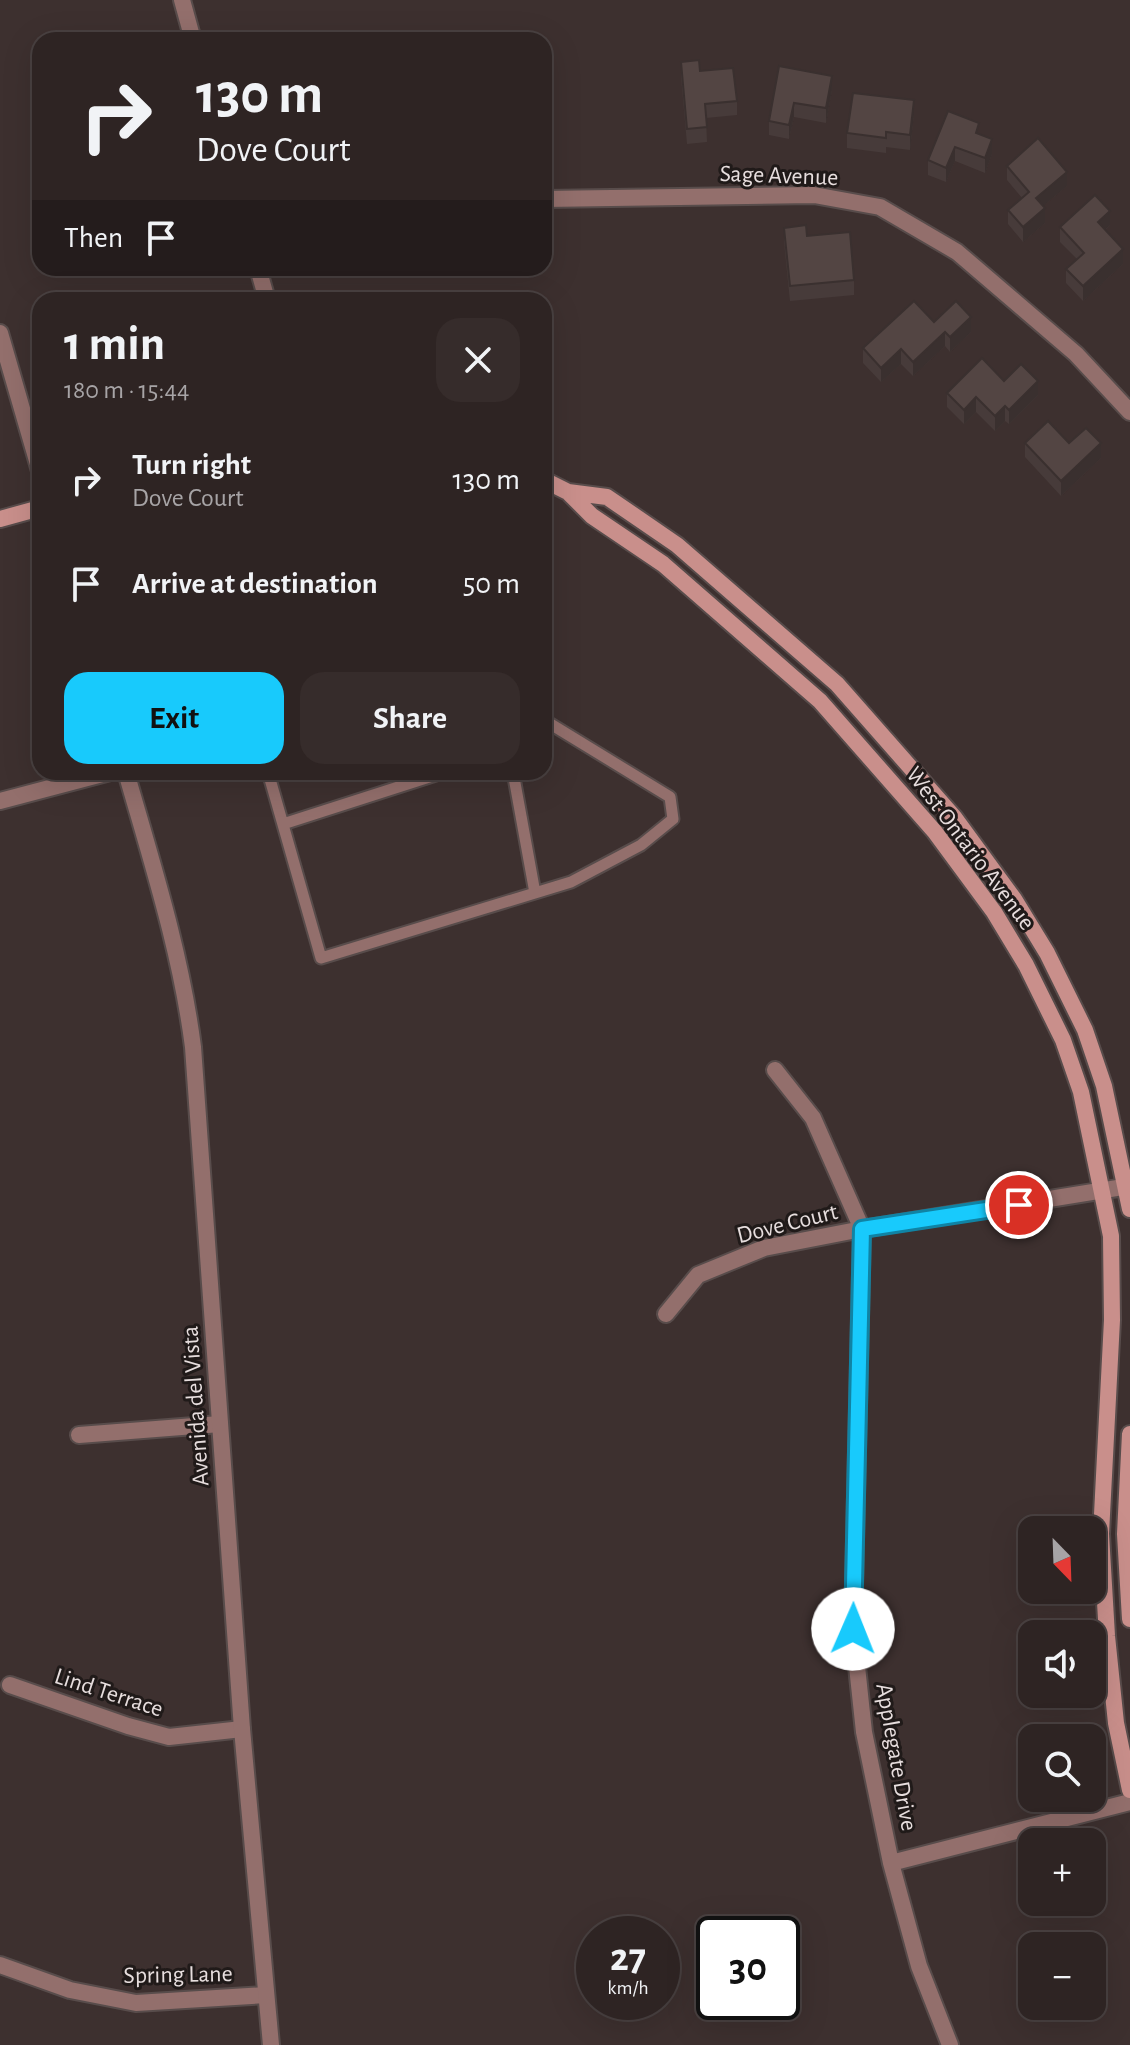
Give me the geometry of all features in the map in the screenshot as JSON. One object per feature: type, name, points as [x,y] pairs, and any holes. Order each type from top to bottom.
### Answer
[{"type":"main road","name":"West Ontario Avenue","points":[[552,484],[568,492],[592,516],[663,564],[820,701],[935,832],[1002,926],[1026,965],[1063,1040],[1081,1092],[1111,1236],[1112,1320],[1101,1534],[1116,1723],[1130,1790]]},
{"type":"main road","name":"West Ontario Avenue","points":[[568,492],[607,497],[688,554],[837,684],[954,817],[1014,899],[1047,953],[1085,1030],[1104,1086],[1128,1187],[1130,1209]]},
{"type":"main road","points":[[0,519],[32,510]]},
{"type":"main road","points":[[1130,1434],[1125,1534],[1130,1619]]},
{"type":"street","points":[[182,0],[191,32]]},
{"type":"street","name":"Sage Avenue","points":[[552,199],[814,195],[880,207],[957,252],[1076,354],[1130,412]]},
{"type":"street","points":[[0,333],[32,443]]},
{"type":"street","points":[[0,801],[80,780]]},
{"type":"street","name":"Avenida del Vista","points":[[128,780],[186,991],[206,1210],[242,1729],[271,2045]]},
{"type":"street","points":[[775,1070],[813,1118],[862,1229]]},
{"type":"street","name":"Dove Court","points":[[666,1314],[698,1275],[764,1248],[862,1229],[1128,1187]]},
{"type":"street","name":"Applegate Drive","points":[[862,1229],[853,1629],[864,1732],[891,1863],[919,1966],[950,2045]]},
{"type":"street","points":[[79,1435],[220,1424]]},
{"type":"street","name":"Lind Terrace","points":[[10,1685],[169,1737],[242,1729]]},
{"type":"street","points":[[891,1863],[1130,1802]]},
{"type":"street","name":"Spring Lane","points":[[0,1965],[70,1990],[136,2003],[266,1995]]},
{"type":"lane","points":[[270,780],[321,958],[571,882],[641,845],[673,819],[670,797],[552,725]]},
{"type":"lane","points":[[283,824],[420,780]]},
{"type":"lane","points":[[514,780],[535,893]]},
{"type":"building","points":[[699,60],[700,71],[733,68],[737,101],[705,104],[707,127],[687,129],[681,62]]},
{"type":"building","points":[[779,66],[832,76],[826,108],[794,103],[789,125],[769,121]]},
{"type":"building","points":[[853,93],[914,100],[910,135],[886,132],[886,138],[847,133]]},
{"type":"building","points":[[948,111],[979,123],[976,133],[992,139],[985,158],[955,147],[946,168],[928,160]]},
{"type":"building","points":[[1038,138],[1067,172],[1036,198],[1045,208],[1023,227],[1008,210],[1029,192],[1007,166]]},
{"type":"building","points":[[1095,195],[1110,211],[1098,222],[1123,249],[1083,286],[1066,269],[1084,253],[1060,227]]},
{"type":"building","points":[[806,225],[807,236],[850,232],[854,280],[790,286],[784,228]]},
{"type":"building","points":[[914,301],[934,322],[956,301],[971,317],[950,337],[945,332],[913,362],[901,349],[881,368],[863,348]]},
{"type":"building","points":[[982,358],[1004,381],[1021,364],[1038,381],[1009,410],[1005,406],[995,416],[976,397],[964,410],[947,393]]},
{"type":"building","points":[[1048,421],[1069,443],[1086,428],[1101,443],[1061,481],[1025,443]]},
{"type":"route","points":[[853,1629],[862,1229],[1019,1205]]}]
